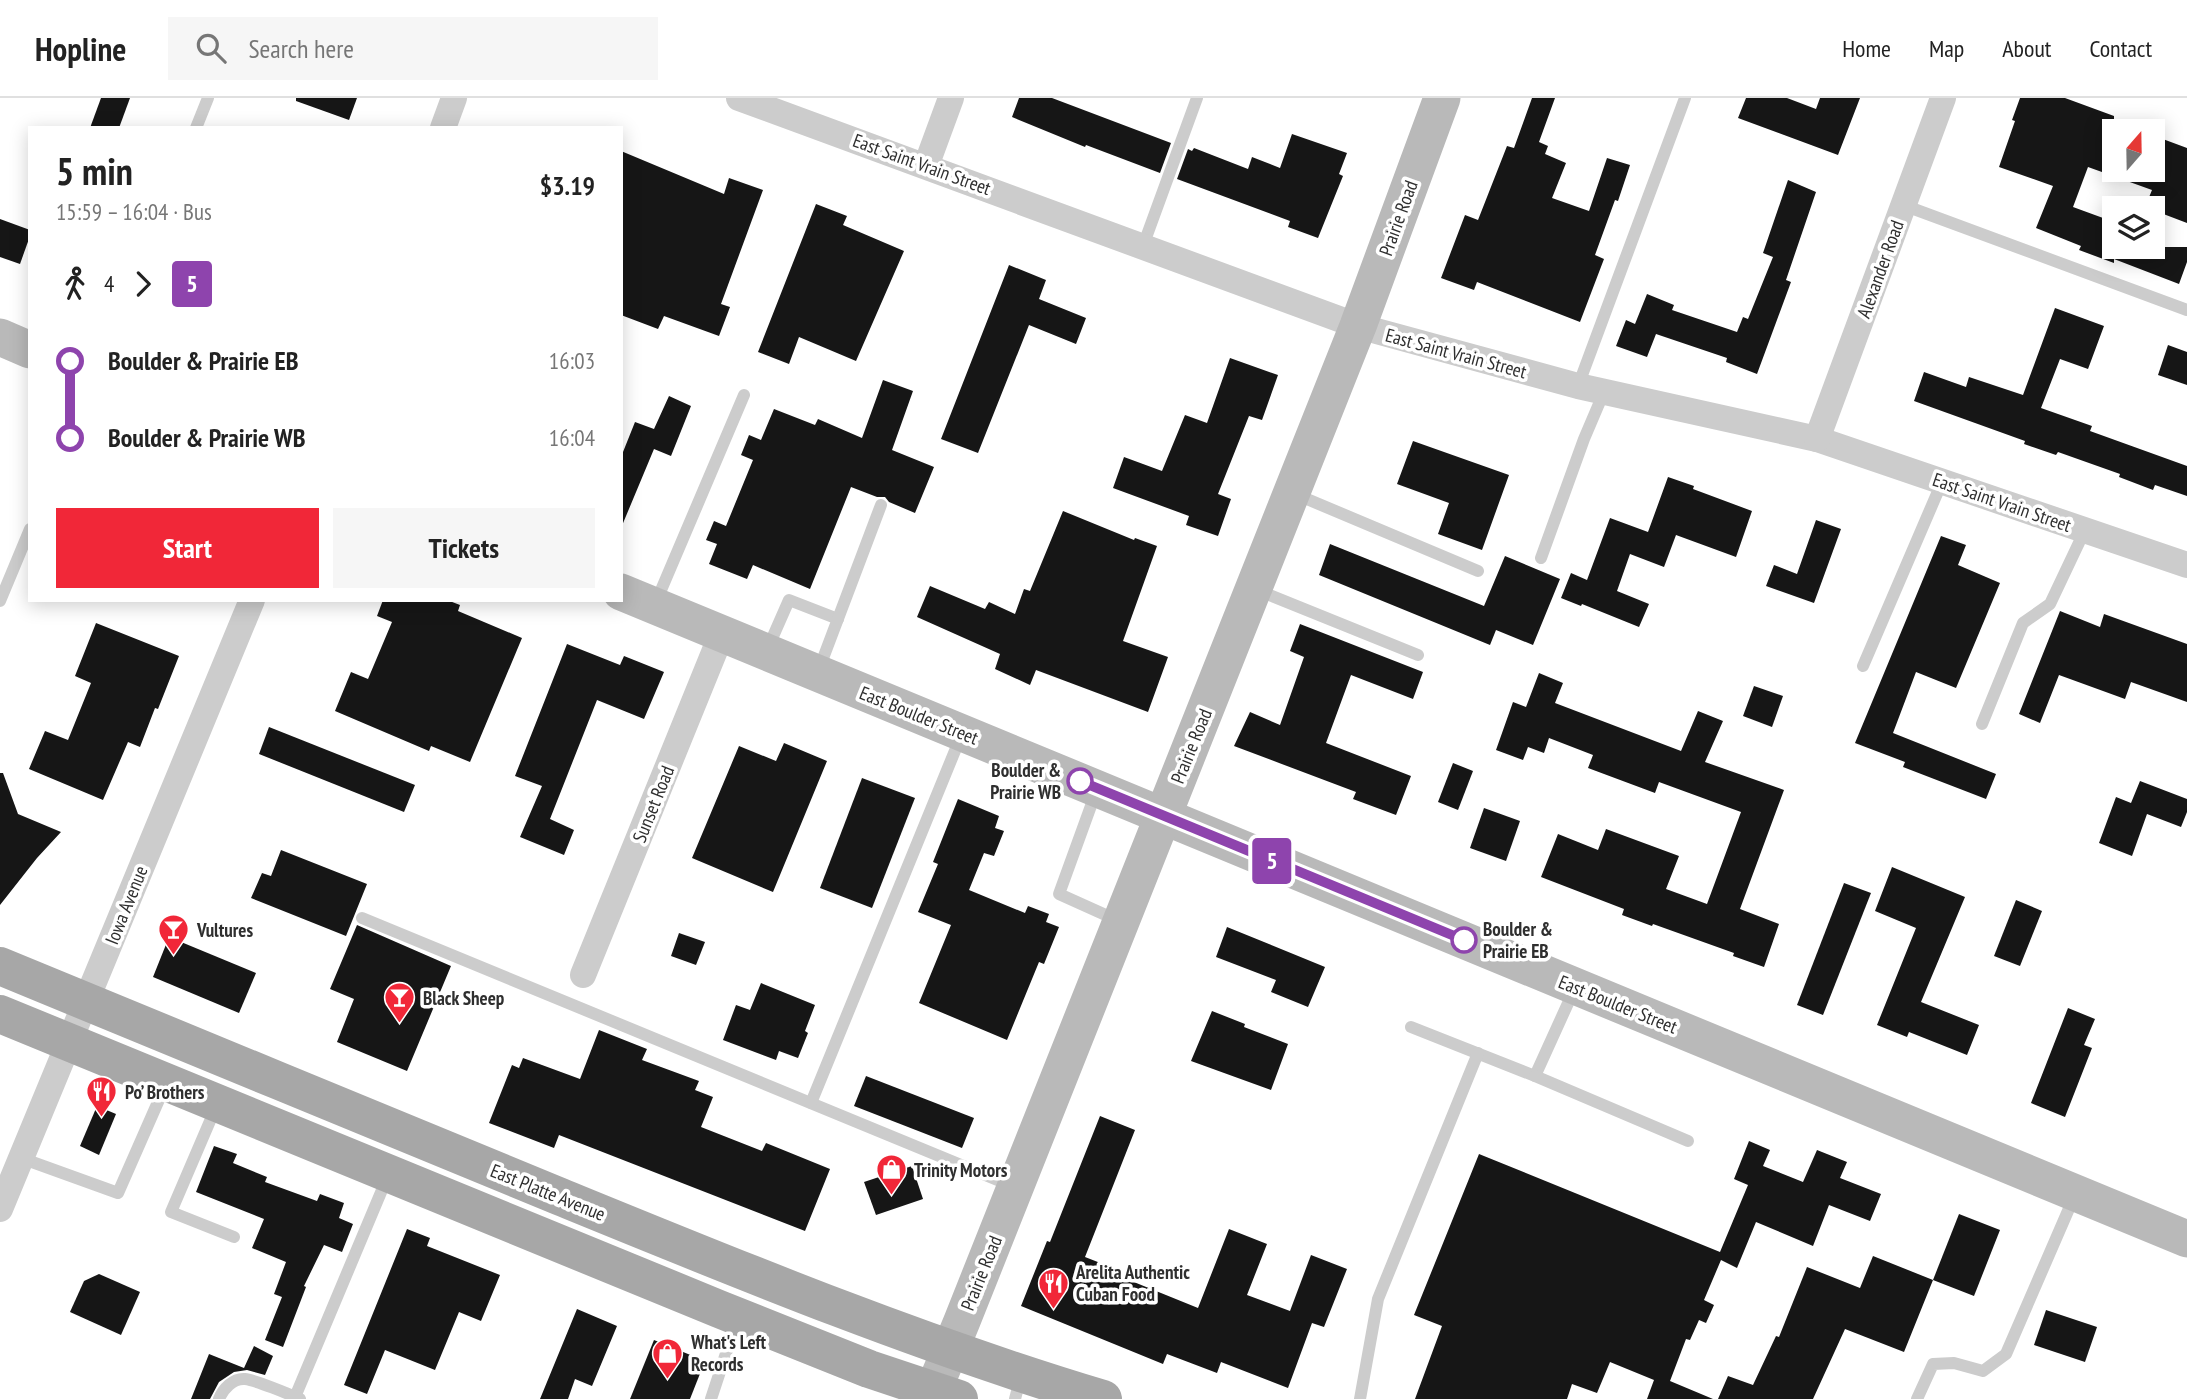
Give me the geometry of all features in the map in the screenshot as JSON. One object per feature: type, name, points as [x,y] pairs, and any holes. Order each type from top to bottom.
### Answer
[{"type":"main road","name":"East Platte Avenue","points":[[0,966],[700,1254],[948,1350],[1018,1387],[1103,1399]]},
{"type":"main road","points":[[0,1014],[738,1317],[869,1369],[946,1395]]},
{"type":"street","points":[[444,126],[454,98]]},
{"type":"street","name":"East Saint Vrain Street","points":[[739,98],[1358,326],[1578,386],[1817,439],[2187,565]]},
{"type":"street","points":[[926,166],[951,98]]},
{"type":"street","name":"Prairie Road","points":[[946,1395],[948,1350],[962,1321],[1358,326],[1442,98]]},
{"type":"street","name":"Alexander Road","points":[[1817,439],[1942,98]]},
{"type":"street","points":[[0,337],[28,348]]},
{"type":"street","name":"East Boulder Street","points":[[623,593],[2187,1239]]},
{"type":"street","name":"Iowa Avenue","points":[[0,1209],[251,602]]},
{"type":"street","name":"Sunset Road","points":[[583,975],[722,633]]},
{"type":"lane","points":[[197,126],[208,98]]},
{"type":"lane","points":[[1143,246],[1198,98]]},
{"type":"lane","points":[[1578,386],[1685,98]]},
{"type":"lane","points":[[1903,205],[2187,310]]},
{"type":"lane","points":[[1541,558],[1604,392]]},
{"type":"lane","points":[[654,605],[744,395]]},
{"type":"lane","points":[[1863,666],[1942,482]]},
{"type":"lane","points":[[1291,493],[1478,571]]},
{"type":"lane","points":[[818,673],[881,505]]},
{"type":"lane","points":[[1982,724],[2023,623],[2050,604],[2085,530]]},
{"type":"lane","points":[[0,601],[28,534]]},
{"type":"lane","points":[[1254,589],[1418,655]]},
{"type":"lane","points":[[767,652],[789,600],[838,619]]},
{"type":"lane","points":[[811,1103],[963,733]]},
{"type":"lane","points":[[1098,789],[1059,894],[1121,921]]},
{"type":"lane","points":[[362,918],[1015,1188]]},
{"type":"lane","points":[[1535,1076],[1575,986]]},
{"type":"lane","points":[[1411,1027],[1688,1141]]},
{"type":"lane","points":[[1360,1399],[1378,1299],[1478,1054]]},
{"type":"lane","points":[[21,1158],[118,1193],[166,1082]]},
{"type":"lane","points":[[217,1103],[171,1212],[234,1237]]},
{"type":"lane","points":[[219,1399],[231,1383],[244,1379],[297,1398],[389,1174]]},
{"type":"lane","points":[[1917,1399],[1933,1364],[1954,1363],[1983,1371],[2006,1354],[2076,1193]]},
{"type":"lane","points":[[711,1399],[738,1317]]},
{"type":"building","points":[[101,98],[130,98],[120,126],[91,126]]},
{"type":"building","points":[[296,98],[357,98],[349,120],[296,101]]},
{"type":"building","points":[[1019,98],[1052,98],[1171,143],[1160,173],[1086,145],[1085,147],[1012,117]]},
{"type":"building","points":[[1532,98],[1555,98],[1539,142],[1548,146],[1545,154],[1566,163],[1552,198],[1589,211],[1607,158],[1630,165],[1595,255],[1604,259],[1580,322],[1477,282],[1474,290],[1441,278],[1465,215],[1478,220],[1507,146],[1514,148]]},
{"type":"building","points":[[1746,98],[1787,98],[1816,109],[1820,98],[1860,98],[1838,155],[1738,118]]},
{"type":"building","points":[[2020,98],[2065,98],[2114,116],[2114,119],[2102,119],[2102,172],[2088,167],[2073,207],[2102,218],[2102,259],[2079,250],[2081,246],[2036,228],[2053,186],[1999,167],[2015,121],[2012,120]]},
{"type":"building","points":[[1292,134],[1347,153],[1339,174],[1343,176],[1318,238],[1288,227],[1290,221],[1177,179],[1188,149],[1192,151],[1194,148],[1248,169],[1252,157],[1280,168]]},
{"type":"building","points":[[2165,140],[2187,148],[2187,223],[2165,215],[2165,196],[2150,196],[2152,190],[2130,182],[2165,182]]},
{"type":"building","points":[[623,152],[724,194],[729,178],[763,190],[721,304],[730,307],[719,336],[664,316],[658,329],[623,316]]},
{"type":"building","points":[[1788,180],[1816,192],[1786,280],[1791,282],[1757,374],[1726,362],[1727,358],[1656,334],[1647,357],[1616,346],[1626,320],[1635,324],[1647,294],[1674,305],[1672,310],[1737,332],[1743,317],[1748,319],[1773,257],[1763,253]]},
{"type":"building","points":[[816,204],[847,216],[843,225],[904,251],[856,361],[799,337],[789,364],[758,352]]},
{"type":"building","points":[[0,219],[28,229],[28,242],[20,264],[0,257]]},
{"type":"building","points":[[2165,247],[2187,247],[2187,262],[2179,284],[2114,259],[2165,259]]},
{"type":"building","points":[[1009,265],[1046,280],[1039,299],[1086,318],[1076,344],[1029,325],[978,453],[941,439]]},
{"type":"building","points":[[2055,308],[2104,326],[2088,369],[2060,359],[2041,408],[2092,426],[2090,431],[2187,466],[2187,496],[2155,485],[2153,490],[2119,477],[2120,474],[2058,452],[2056,455],[2024,444],[2025,441],[1914,401],[1924,372],[1966,387],[1969,377],[2023,395]]},
{"type":"building","points":[[2168,345],[2187,352],[2187,385],[2158,375]]},
{"type":"building","points":[[1230,358],[1278,375],[1262,420],[1249,416],[1218,494],[1231,499],[1218,536],[1186,525],[1189,516],[1113,488],[1124,457],[1162,471],[1185,415],[1207,423]]},
{"type":"building","points":[[883,380],[913,391],[892,450],[934,467],[915,513],[889,502],[885,497],[877,497],[851,487],[810,589],[753,565],[747,579],[709,564],[717,544],[706,540],[714,521],[726,526],[753,460],[741,455],[749,435],[761,440],[774,409],[815,425],[818,419],[862,438]]},
{"type":"building","points":[[669,396],[691,406],[671,456],[654,449],[623,523],[623,452],[635,422],[654,429]]},
{"type":"building","points":[[1413,441],[1509,475],[1482,550],[1438,534],[1449,503],[1397,484]]},
{"type":"building","points":[[1668,477],[1752,511],[1736,557],[1676,535],[1664,567],[1630,554],[1617,591],[1649,604],[1639,627],[1561,598],[1571,573],[1587,580],[1610,518],[1648,532]]},
{"type":"building","points":[[1063,511],[1134,540],[1135,538],[1157,546],[1123,641],[1168,657],[1148,712],[1036,670],[1030,685],[995,669],[1000,654],[917,617],[930,586],[985,609],[989,602],[1015,614],[1024,589],[1030,591]]},
{"type":"building","points":[[1816,520],[1841,529],[1814,603],[1766,586],[1774,565],[1797,574]]},
{"type":"building","points":[[1941,536],[1966,545],[1958,565],[2000,583],[1956,688],[1916,672],[1893,733],[1996,774],[1986,799],[1903,767],[1905,762],[1855,743]]},
{"type":"building","points":[[1330,544],[1484,606],[1505,556],[1560,579],[1533,645],[1496,630],[1490,645],[1319,575]]},
{"type":"building","points":[[382,602],[452,602],[460,605],[458,611],[522,638],[470,762],[431,746],[429,751],[335,711],[351,672],[368,679],[392,622],[377,616]]},
{"type":"building","points":[[2060,611],[2100,627],[2104,614],[2187,644],[2187,702],[2131,682],[2125,699],[2059,675],[2040,723],[2019,714]]},
{"type":"building","points":[[96,623],[179,656],[140,747],[128,742],[103,800],[29,769],[45,731],[68,740],[91,683],[75,676]]},
{"type":"building","points":[[1300,624],[1423,672],[1413,699],[1351,675],[1326,743],[1411,776],[1396,815],[1353,799],[1356,792],[1234,746],[1250,712],[1280,725],[1304,657],[1290,651]]},
{"type":"building","points":[[567,644],[620,665],[624,656],[664,672],[644,719],[597,700],[550,819],[574,830],[564,855],[520,837],[542,786],[515,776]]},
{"type":"building","points":[[1539,673],[1563,683],[1555,703],[1681,751],[1698,711],[1723,721],[1705,762],[1784,790],[1740,909],[1779,924],[1764,967],[1733,956],[1734,953],[1622,915],[1624,909],[1541,877],[1558,834],[1598,850],[1606,829],[1679,856],[1666,889],[1707,904],[1741,812],[1659,782],[1655,793],[1588,768],[1593,755],[1549,738],[1544,753],[1528,747],[1523,760],[1496,750],[1513,702],[1526,707]]},
{"type":"building","points":[[1754,686],[1783,696],[1772,727],[1743,716]]},
{"type":"building","points":[[269,727],[415,785],[404,812],[259,754]]},
{"type":"building","points":[[784,743],[827,761],[773,892],[692,858],[739,746],[776,761]]},
{"type":"building","points":[[1453,763],[1473,771],[1458,810],[1438,802]]},
{"type":"building","points":[[0,773],[3,773],[18,814],[61,832],[0,905]]},
{"type":"building","points":[[862,778],[915,798],[872,908],[820,888]]},
{"type":"building","points":[[2140,781],[2187,799],[2187,812],[2181,827],[2147,814],[2132,856],[2099,843],[2116,797],[2131,803]]},
{"type":"building","points":[[958,799],[999,816],[995,828],[1004,831],[994,856],[984,853],[969,890],[1025,913],[1028,906],[1049,914],[1046,922],[1059,927],[1044,964],[1039,962],[1007,1040],[919,1003],[951,925],[918,912],[938,864],[933,862]]},
{"type":"building","points":[[1484,808],[1520,821],[1506,861],[1470,848]]},
{"type":"building","points":[[281,850],[367,884],[346,936],[251,898],[262,873],[271,876]]},
{"type":"building","points":[[1892,867],[1965,897],[1921,1002],[1979,1025],[1967,1055],[1909,1032],[1907,1037],[1877,1025],[1916,928],[1875,911]]},
{"type":"building","points":[[1844,883],[1871,893],[1823,1015],[1797,1005]]},
{"type":"building","points":[[2016,900],[2042,911],[2020,966],[1994,956]]},
{"type":"building","points":[[357,925],[451,966],[407,1071],[337,1042],[354,999],[330,989]]},
{"type":"building","points":[[1227,927],[1325,967],[1308,1007],[1271,992],[1276,980],[1216,957]]},
{"type":"building","points":[[679,933],[705,942],[696,965],[671,956]]},
{"type":"building","points":[[169,937],[256,973],[239,1013],[153,977]]},
{"type":"building","points":[[761,983],[815,1005],[798,1058],[779,1051],[776,1060],[723,1040],[736,1005],[750,1010]]},
{"type":"building","points":[[2068,1008],[2095,1019],[2084,1045],[2092,1048],[2065,1117],[2031,1103]]},
{"type":"building","points":[[1212,1011],[1288,1044],[1271,1090],[1191,1061]]},
{"type":"building","points":[[599,1030],[647,1049],[642,1060],[699,1081],[695,1090],[713,1097],[701,1127],[762,1151],[766,1143],[830,1169],[805,1231],[559,1135],[554,1148],[489,1123],[512,1065],[519,1068],[523,1058],[580,1079]]},
{"type":"building","points":[[866,1076],[974,1118],[962,1148],[854,1106]]},
{"type":"building","points":[[97,1106],[116,1114],[99,1155],[80,1146]]},
{"type":"building","points":[[1100,1116],[1135,1130],[1085,1257],[1126,1273],[1124,1278],[1198,1308],[1229,1229],[1267,1244],[1247,1295],[1290,1311],[1311,1255],[1347,1269],[1324,1327],[1312,1323],[1288,1388],[1221,1362],[1217,1373],[1167,1354],[1163,1364],[1021,1306],[1047,1241],[1050,1242]]},
{"type":"building","points":[[1749,1141],[1770,1150],[1763,1166],[1803,1182],[1817,1150],[1847,1162],[1840,1178],[1881,1194],[1870,1221],[1829,1205],[1813,1246],[1756,1222],[1737,1268],[1721,1260],[1704,1300],[1714,1305],[1706,1323],[1699,1320],[1690,1340],[1686,1339],[1670,1381],[1713,1399],[1647,1399],[1654,1380],[1610,1362],[1597,1393],[1572,1384],[1567,1399],[1415,1399],[1442,1326],[1414,1315],[1479,1154],[1720,1252],[1748,1185],[1734,1179]]},
{"type":"building","points":[[214,1146],[237,1154],[233,1163],[267,1177],[265,1182],[317,1201],[320,1194],[344,1203],[339,1218],[353,1224],[342,1252],[324,1245],[304,1286],[306,1287],[283,1347],[265,1340],[282,1297],[274,1294],[286,1262],[252,1248],[264,1219],[196,1192]]},
{"type":"building","points":[[912,1166],[923,1199],[876,1215],[864,1182]]},
{"type":"building","points":[[1959,1214],[2000,1230],[1974,1296],[1933,1280]]},
{"type":"building","points":[[407,1229],[430,1238],[427,1246],[500,1275],[481,1321],[459,1312],[435,1370],[385,1350],[367,1394],[344,1385]]},
{"type":"building","points":[[1873,1256],[1933,1280],[1904,1352],[1845,1329],[1813,1399],[1718,1399],[1728,1376],[1753,1385],[1776,1336],[1779,1337],[1807,1267],[1860,1288]]},
{"type":"building","points":[[99,1274],[140,1292],[121,1335],[70,1312],[84,1281]]},
{"type":"building","points":[[577,1309],[617,1326],[592,1386],[575,1379],[568,1399],[540,1399]]},
{"type":"building","points":[[2046,1310],[2097,1327],[2085,1362],[2034,1345]]},
{"type":"building","name":"What's Left Records","points":[[654,1340],[705,1361],[690,1399],[630,1399]]},
{"type":"building","points":[[254,1346],[273,1356],[265,1375],[247,1370],[234,1372],[219,1382],[210,1399],[191,1399],[209,1354],[244,1368]]},
{"type":"bus line","name":"5","points":[[1080,781],[1464,940]]},
{"type":"place","name":"Boulder & Prairie WB","points":[[1080,781]]},
{"type":"place","name":"Boulder & Prairie EB","points":[[1464,940]]},
{"type":"place","name":"Vultures","points":[[174,957]]},
{"type":"place","name":"Black Sheep","points":[[400,1025]]},
{"type":"place","name":"Po’ Brothers","points":[[102,1119]]},
{"type":"place","name":"Trinity Motors","points":[[891,1197]]},
{"type":"place","name":"Arelita Authentic Cuban Food","points":[[1053,1310]]},
{"type":"place","name":"What's Left Records","points":[[668,1380]]}]
